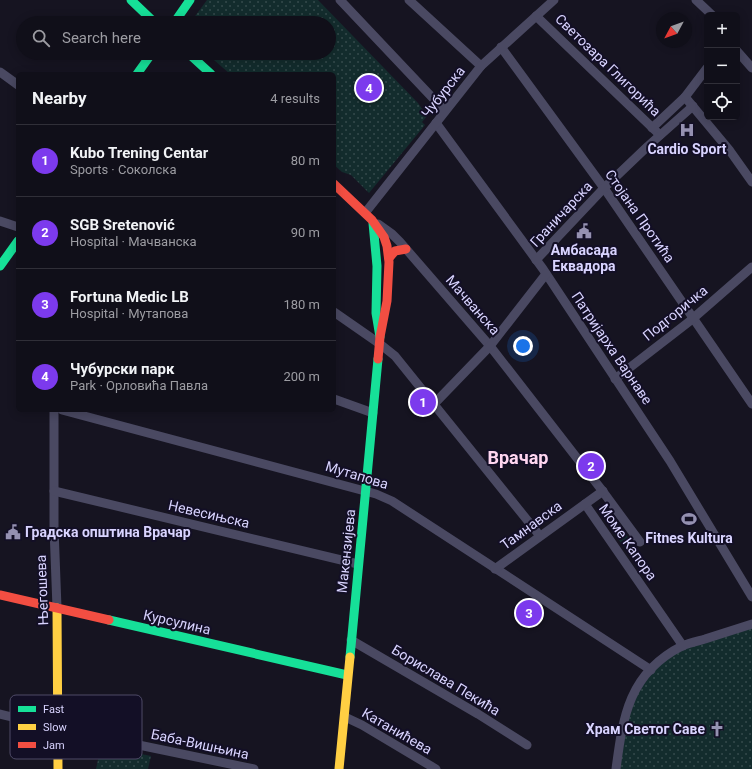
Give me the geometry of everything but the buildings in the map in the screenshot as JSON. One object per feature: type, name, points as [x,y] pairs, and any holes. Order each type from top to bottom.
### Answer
[{"type":"main road","points":[[131,0],[148,16]]},
{"type":"main road","points":[[179,16],[190,0]]},
{"type":"main road","points":[[138,72],[147,60]]},
{"type":"main road","points":[[196,60],[209,72]]},
{"type":"main road","name":"Макензијева","points":[[336,186],[373,221],[386,243],[389,258],[388,292],[380,340],[339,769]]},
{"type":"main road","name":"Макензијева","points":[[373,221],[377,271],[376,326],[380,340]]},
{"type":"main road","points":[[0,266],[16,244]]},
{"type":"main road","points":[[389,258],[395,251],[406,249]]},
{"type":"main road","name":"Курсулина","points":[[0,595],[347,675]]},
{"type":"main road","name":"Његошева","points":[[57,608],[57,695]]},
{"type":"main road","name":"Његошева","points":[[58,759],[58,769]]},
{"type":"street","points":[[340,0],[445,111]]},
{"type":"street","points":[[409,0],[481,66]]},
{"type":"street","points":[[696,0],[709,12]]},
{"type":"street","name":"Чубурска","points":[[366,213],[481,66],[536,16],[548,2]]},
{"type":"street","name":"Светозара Глигорића","points":[[536,16],[660,135]]},
{"type":"street","name":"Стојана Протића","points":[[501,47],[604,188],[752,404]]},
{"type":"street","points":[[740,54],[752,68]]},
{"type":"street","points":[[0,72],[16,84]]},
{"type":"street","points":[[652,128],[685,97],[704,72]]},
{"type":"street","points":[[685,97],[730,150],[752,182]]},
{"type":"street","name":"Граничарска","points":[[536,260],[604,188],[693,106]]},
{"type":"street","name":"Патријарха Варнаве","points":[[436,123],[546,274],[674,468],[752,597]]},
{"type":"street","points":[[0,221],[16,226]]},
{"type":"street","name":"Мачванска","points":[[373,221],[392,234],[490,346],[603,491]]},
{"type":"street","name":"Подгоричка","points":[[615,379],[693,318],[752,267]]},
{"type":"street","points":[[434,404],[490,346],[546,274]]},
{"type":"street","points":[[336,313],[380,340],[395,356],[540,536]]},
{"type":"street","points":[[336,400],[373,413]]},
{"type":"street","name":"Његошева","points":[[54,412],[54,528],[57,608]]},
{"type":"street","name":"Мутапова","points":[[70,412],[366,490],[392,501],[651,670]]},
{"type":"street","name":"Невесињска","points":[[54,491],[358,564]]},
{"type":"street","name":"Моме Капора","points":[[640,542],[603,491],[585,504],[684,646]]},
{"type":"street","name":"Тамнавска","points":[[495,569],[585,504]]},
{"type":"street","points":[[616,769],[620,735],[627,707],[634,693],[651,670],[671,653],[684,646],[752,624]]},
{"type":"street","name":"Борислава Пекића","points":[[351,640],[478,714],[527,745]]},
{"type":"street","name":"Баба-Вишњина","points":[[0,714],[10,716]]},
{"type":"street","name":"Катанићева","points":[[345,717],[362,725],[436,769]]},
{"type":"street","name":"Баба-Вишњина","points":[[142,746],[254,769]]},
{"type":"green space","points":[[207,0],[318,0],[334,16],[195,16]]},
{"type":"green space","points":[[336,19],[418,103],[427,116],[422,122],[425,125],[369,193],[351,175],[342,172],[336,167],[336,72],[228,72],[214,60],[336,60]]},
{"type":"green space","points":[[620,526],[634,546],[627,551],[612,531]]},
{"type":"green space","points":[[752,624],[752,769],[616,769],[634,693],[671,653]]},
{"type":"green space","points":[[142,754],[151,756],[148,769],[96,769],[98,759],[142,759]]},
{"type":"traffic: fast","points":[[131,0],[148,16]]},
{"type":"traffic: fast","points":[[179,16],[190,0]]},
{"type":"traffic: fast","points":[[138,72],[147,60]]},
{"type":"traffic: fast","points":[[196,60],[209,72]]},
{"type":"traffic: fast","points":[[373,223],[377,266],[376,313],[380,337]]},
{"type":"traffic: fast","points":[[0,266],[16,244]]},
{"type":"traffic: fast","points":[[350,657],[378,359]]},
{"type":"traffic: fast","points":[[109,620],[347,675]]},
{"type":"traffic: slow","points":[[57,608],[58,695]]},
{"type":"traffic: slow","points":[[339,769],[350,657]]},
{"type":"traffic: slow","points":[[58,759],[58,769]]},
{"type":"traffic: jam","points":[[336,186],[372,220],[384,237],[387,246],[389,262],[387,301],[380,337],[378,359]]},
{"type":"traffic: jam","points":[[389,258],[395,251],[406,249]]},
{"type":"traffic: jam","points":[[0,595],[109,620]]},
{"type":"place","name":"Чубурски парк","points":[[369,88]]},
{"type":"place","name":"Cardio Sport","points":[[687,130]]},
{"type":"place","name":"Амбасада Еквадора","points":[[584,231]]},
{"type":"place","name":"Kubo Trening Centar","points":[[423,402]]},
{"type":"place","name":"SGB Sretenović","points":[[591,466]]},
{"type":"place","name":"Fitnes Kultura","points":[[689,519]]},
{"type":"place","name":"Градска општина Врачар","points":[[13,532]]},
{"type":"place","name":"Fortuna Medic LB","points":[[529,613]]},
{"type":"place","name":"Храм Светог Саве","points":[[717,729]]},
{"type":"district","name":"Врачар","points":[[518,458]]}]
